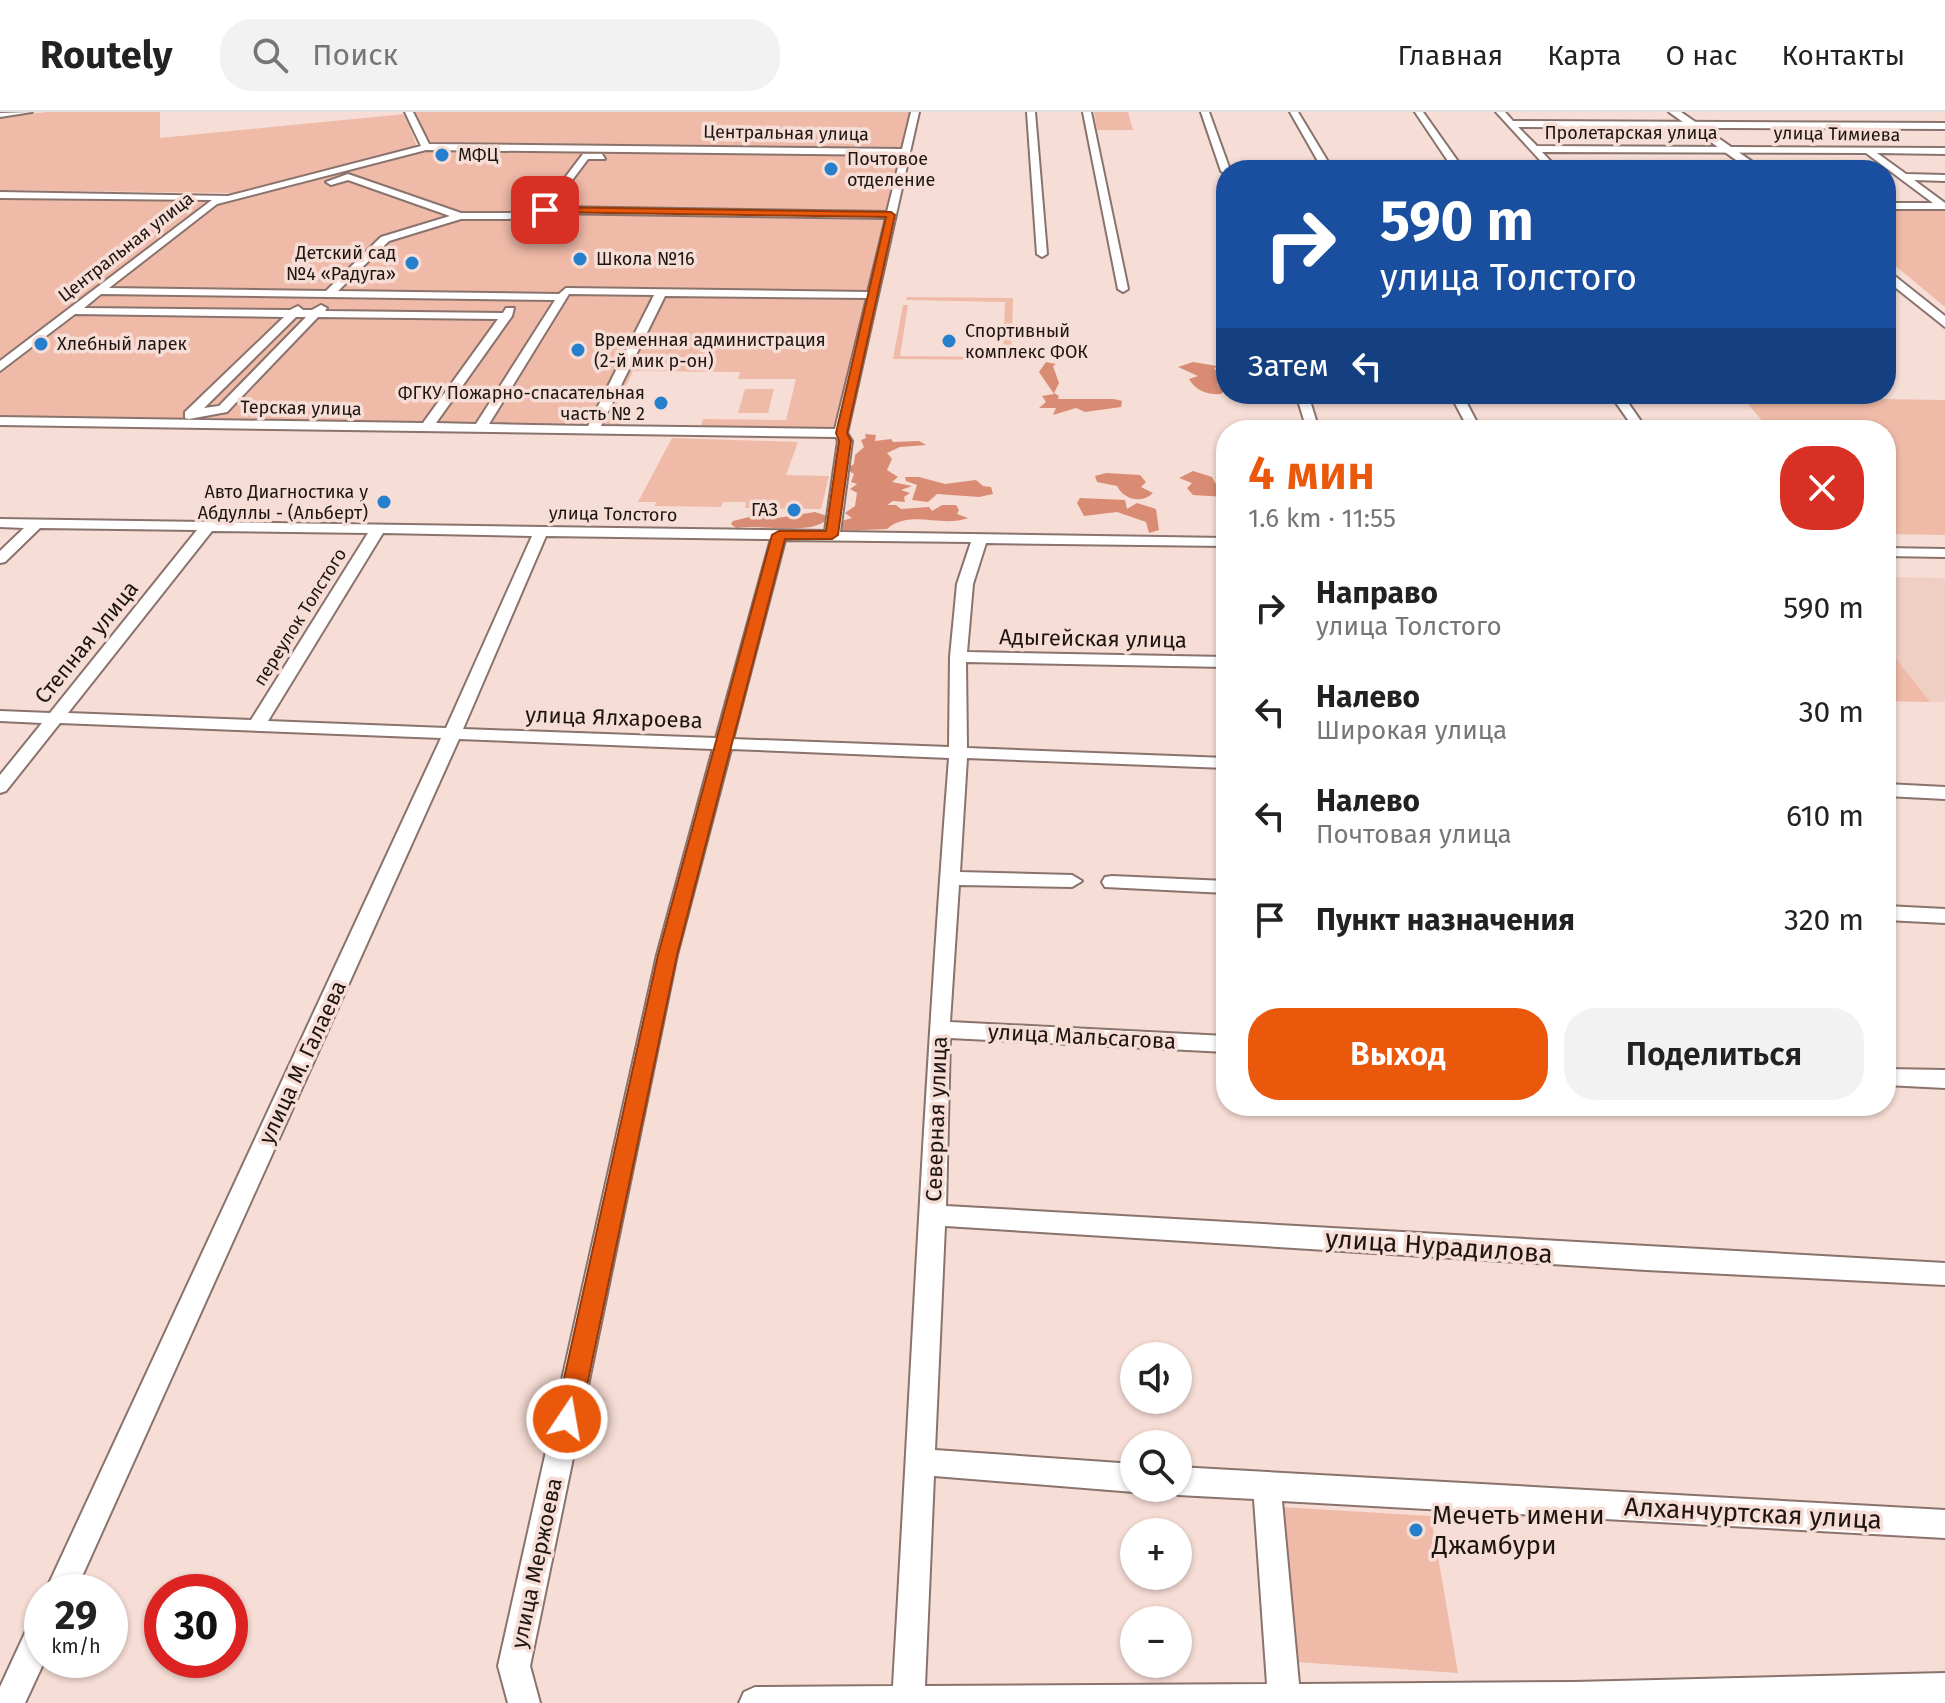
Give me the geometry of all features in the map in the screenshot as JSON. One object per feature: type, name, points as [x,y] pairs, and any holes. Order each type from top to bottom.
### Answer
[{"type":"main road","points":[[1674,112],[1744,160]]},
{"type":"main road","points":[[1896,284],[1945,323]]},
{"type":"street","points":[[0,115],[28,112]]},
{"type":"street","points":[[409,112],[424,144]]},
{"type":"street","points":[[832,535],[845,441],[841,433],[915,112]]},
{"type":"street","points":[[1031,112],[1042,254]]},
{"type":"street","points":[[1087,112],[1123,289]]},
{"type":"street","points":[[1205,112],[1222,160]]},
{"type":"street","points":[[1294,112],[1322,160]]},
{"type":"street","points":[[1419,112],[1452,160]]},
{"type":"street","points":[[1500,112],[1544,160]]},
{"type":"street","points":[[1512,124],[1945,126]]},
{"type":"street","name":"Центральная улица","points":[[0,195],[215,200],[312,178],[424,144],[906,148]]},
{"type":"street","name":"Центральная улица","points":[[424,144],[601,157],[906,148]]},
{"type":"street","name":"Пролетарская улица","points":[[1533,149],[1729,149]]},
{"type":"street","name":"улица Тимиева","points":[[1729,149],[1945,151]]},
{"type":"street","points":[[1867,150],[1880,160]]},
{"type":"street","points":[[545,210],[586,156],[601,157]]},
{"type":"street","points":[[1896,172],[1944,206]]},
{"type":"street","points":[[328,183],[348,177],[460,216]]},
{"type":"street","points":[[1896,177],[1945,178]]},
{"type":"street","points":[[312,178],[342,188]]},
{"type":"street","points":[[563,210],[573,196]]},
{"type":"street","name":"Центральная улица","points":[[0,367],[215,200]]},
{"type":"street","points":[[1896,206],[1944,206]]},
{"type":"street","points":[[192,413],[223,409],[385,239],[460,216],[509,216],[545,210],[891,215]]},
{"type":"street","points":[[426,217],[440,222]]},
{"type":"street","points":[[99,291],[519,296],[661,292],[872,295]]},
{"type":"street","points":[[592,430],[661,292]]},
{"type":"street","points":[[181,424],[313,294]]},
{"type":"street","points":[[480,428],[564,294]]},
{"type":"street","points":[[427,427],[519,296]]},
{"type":"street","points":[[73,311],[506,316]]},
{"type":"street","name":"Терская улица","points":[[0,421],[841,433]]},
{"type":"street","name":"улица Толстого","points":[[0,523],[1216,542]]},
{"type":"street","points":[[0,559],[36,524]]},
{"type":"street","name":"Степная улица","points":[[0,787],[208,526]]},
{"type":"street","name":"переулок Толстого","points":[[256,726],[378,529]]},
{"type":"street","name":"улица М. Галаева","points":[[68,1574],[452,734],[541,531]]},
{"type":"street","name":"улица Мержоева","points":[[524,1703],[514,1666],[667,955],[779,535]]},
{"type":"street","name":"Северная улица","points":[[908,1701],[933,1215],[939,1029],[958,754],[958,657],[965,584],[980,538]]},
{"type":"street","points":[[1896,552],[1945,553]]},
{"type":"street","name":"Адыгейская улица","points":[[958,657],[1216,662]]},
{"type":"street","name":"улица Ялхароева","points":[[0,716],[1216,763]]},
{"type":"street","points":[[1896,791],[1945,793]]},
{"type":"street","points":[[951,878],[1072,881]]},
{"type":"street","points":[[1112,882],[1216,887]]},
{"type":"street","points":[[1896,914],[1945,916]]},
{"type":"street","name":"улица Мальсагова","points":[[939,1029],[1216,1043]]},
{"type":"street","points":[[1896,1077],[1945,1079]]},
{"type":"street","name":"улица Нурадилова","points":[[933,1215],[1646,1259],[1945,1274]]},
{"type":"street","points":[[921,1462],[1120,1477]]},
{"type":"street","name":"Алханчуртская улица","points":[[1192,1482],[1945,1524]]},
{"type":"street","points":[[1267,1487],[1284,1699]]},
{"type":"street","points":[[9,1703],[24,1670]]},
{"type":"street","points":[[755,1703],[1574,1698],[1945,1689]]},
{"type":"shaded area","points":[[47,112],[160,112],[160,138],[405,114],[417,147],[232,193],[0,190],[0,117]]},
{"type":"shaded area","points":[[409,112],[915,112],[841,433],[699,431],[703,419],[786,420],[796,379],[738,379],[740,372],[633,371],[611,418],[623,418],[618,430],[0,421],[0,195],[232,197],[426,147]]},
{"type":"shaded area","points":[[1094,112],[1128,112],[1133,130],[1097,130]]},
{"type":"shaded area","points":[[1896,208],[1945,208],[1945,307],[1896,266]]},
{"type":"shaded area","points":[[907,297],[1013,298],[1011,360],[893,359],[903,305],[908,305],[900,356],[1003,357],[1005,302],[906,300]]},
{"type":"shaded area","points":[[1046,362],[1056,364],[1053,366],[1059,383],[1054,393],[1059,396],[1058,399],[1114,399],[1122,401],[1121,407],[1085,412],[1076,408],[1053,415],[1056,408],[1039,408],[1046,402],[1042,396],[1054,394],[1039,372]]},
{"type":"shaded area","points":[[1193,362],[1216,366],[1216,394],[1199,389],[1189,379],[1198,376],[1178,367]]},
{"type":"shaded area","points":[[745,389],[774,389],[768,413],[738,413]]},
{"type":"shaded area","points":[[1896,399],[1945,400],[1945,535],[1896,534],[1896,420],[1762,420],[1748,404],[1896,404]]},
{"type":"shaded area","points":[[865,434],[876,435],[875,441],[919,441],[926,445],[900,447],[887,453],[892,459],[887,470],[898,477],[892,482],[912,486],[901,490],[910,493],[904,497],[905,502],[893,501],[887,505],[896,505],[901,509],[929,507],[932,511],[942,505],[956,505],[959,510],[957,514],[968,518],[958,521],[916,519],[896,523],[887,529],[836,531],[838,522],[852,518],[845,513],[855,506],[857,493],[850,489],[857,484],[851,482],[854,474],[846,469],[854,464],[855,455],[864,447],[861,440],[866,438]]},
{"type":"shaded area","points":[[672,438],[798,442],[786,475],[829,476],[821,509],[745,508],[746,502],[723,502],[721,507],[655,506],[656,502],[638,502]]},
{"type":"shaded area","points":[[1193,471],[1212,477],[1216,484],[1216,496],[1193,495],[1187,488],[1192,483],[1179,478]]},
{"type":"shaded area","points":[[1106,473],[1140,475],[1146,482],[1141,487],[1153,493],[1144,499],[1124,495],[1117,486],[1097,482],[1095,476]]},
{"type":"shaded area","points":[[905,477],[919,477],[945,484],[976,480],[983,486],[991,487],[993,494],[979,497],[937,494],[928,502],[912,500],[917,485],[906,481]]},
{"type":"shaded area","points":[[1080,498],[1125,500],[1127,509],[1137,503],[1156,509],[1159,530],[1149,533],[1146,522],[1117,512],[1084,516],[1077,503]]},
{"type":"shaded area","points":[[815,512],[827,516],[824,522],[805,528],[736,528],[731,524],[757,515],[771,519]]},
{"type":"shaded area","points":[[1896,577],[1945,578],[1945,702],[1896,701]]},
{"type":"shaded area","points":[[1896,659],[1930,702],[1896,701]]},
{"type":"shaded area","points":[[1281,1507],[1431,1516],[1458,1673],[1296,1662]]},
{"type":"place","name":"МФЦ","points":[[442,155]]},
{"type":"place","name":"Почтовое отделение","points":[[831,169]]},
{"type":"place","name":"Школа №16","points":[[580,259]]},
{"type":"place","name":"Детский сад №4 «Радуга»","points":[[412,263]]},
{"type":"place","name":"Спортивный комплекс ФОК","points":[[949,341]]},
{"type":"place","name":"Хлебный ларек","points":[[41,344]]},
{"type":"place","name":"Временная администрация (2-й мик р-он)","points":[[578,350]]},
{"type":"place","name":"ФГКУ Пожарно-спасательная часть № 2","points":[[661,403]]},
{"type":"place","name":"Авто Диагностика у Абдуллы - (Альберт)","points":[[384,502]]},
{"type":"place","name":"ГАЗ","points":[[794,510]]},
{"type":"place","name":"Мечеть имени Джамбури","points":[[1416,1530]]},
{"type":"route","points":[[545,210],[891,215],[841,433],[845,441],[832,535],[779,535],[667,955],[567,1419]]}]
